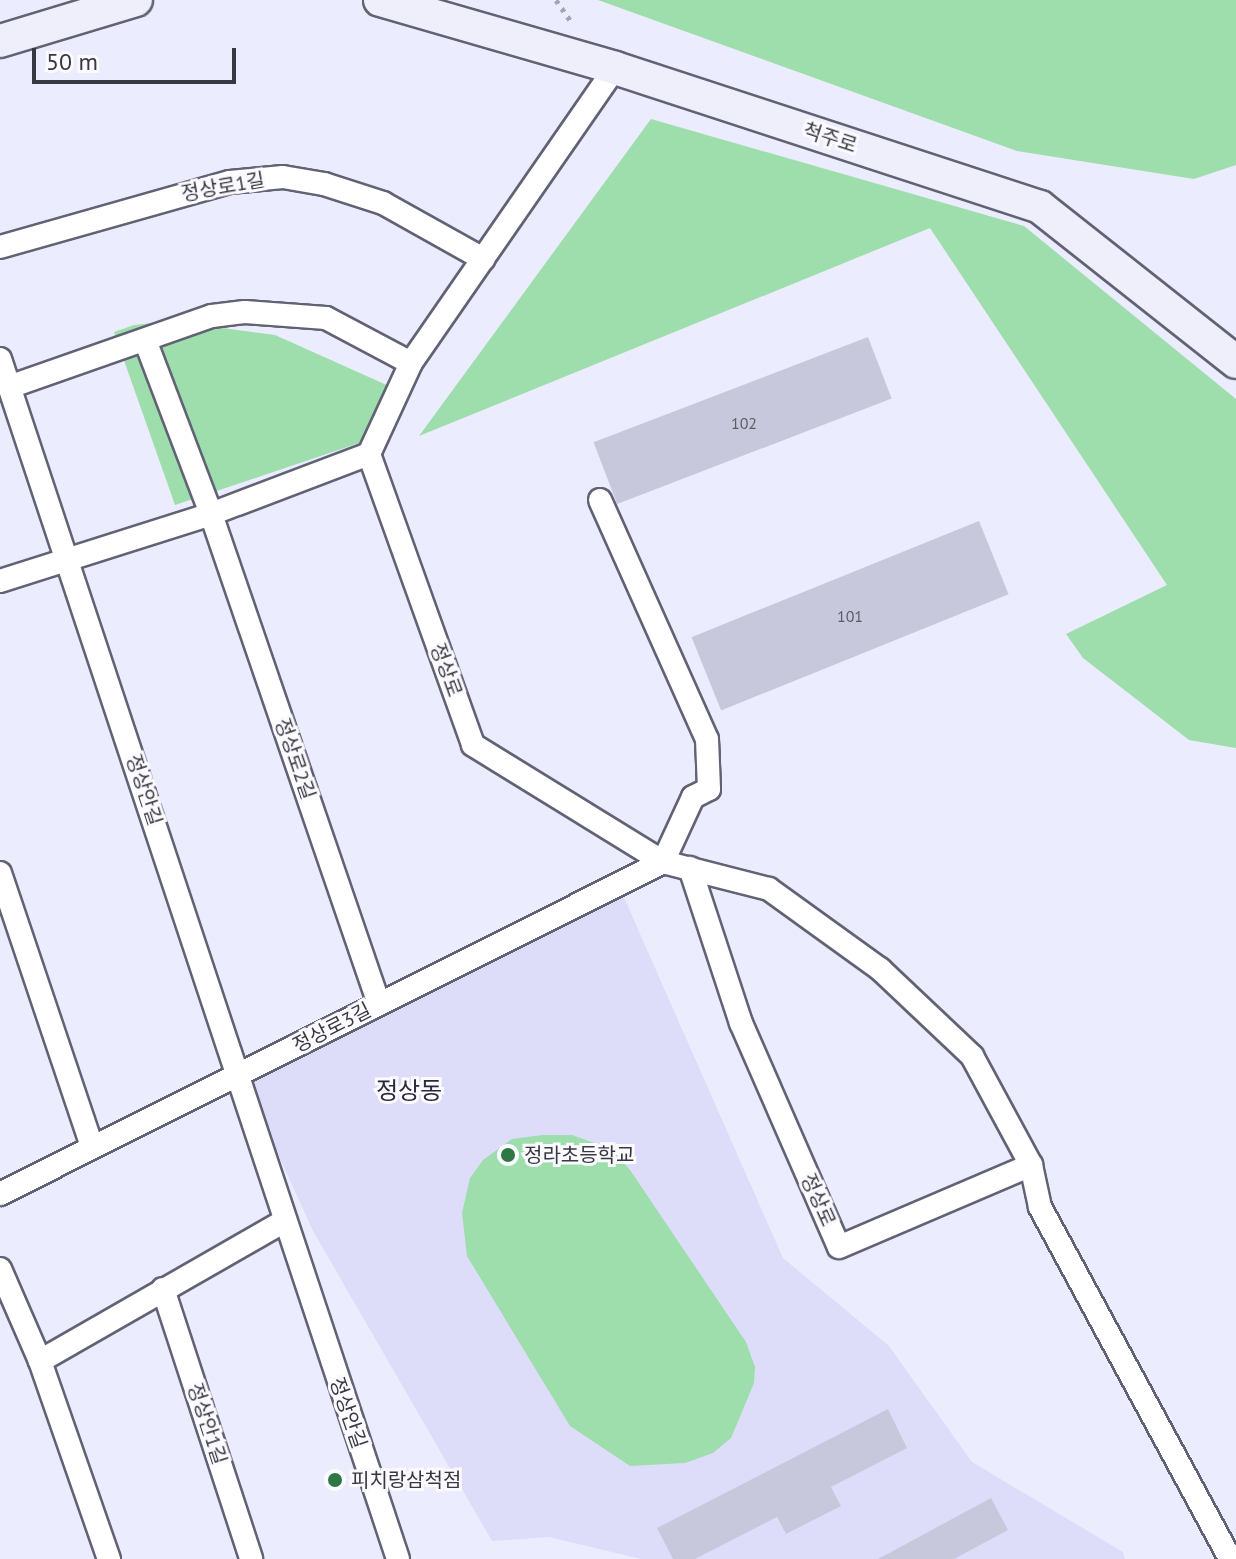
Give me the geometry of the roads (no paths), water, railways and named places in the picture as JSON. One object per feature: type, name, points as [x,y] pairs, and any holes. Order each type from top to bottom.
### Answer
[{"type":"street","points":[[0,41],[136,0]]},
{"type":"street","name":"척주로","points":[[380,0],[615,68],[1040,207],[1236,362]]},
{"type":"street","points":[[0,581],[211,514],[369,454],[411,363],[615,68]]},
{"type":"street","name":"정상로1길","points":[[0,247],[230,182],[283,177],[324,184],[383,203],[483,259]]},
{"type":"street","points":[[9,387],[223,314],[245,312],[326,318],[411,363]]},
{"type":"street","name":"정상로2길","points":[[145,340],[211,514],[379,1004]]},
{"type":"street","name":"정상안길","points":[[0,359],[69,559],[283,1222],[398,1559]]},
{"type":"street","name":"정상로","points":[[369,454],[473,745],[663,862],[769,889],[880,969],[972,1056],[1031,1165],[1040,1207],[1230,1559]]},
{"type":"street","points":[[600,500],[707,739],[709,789],[693,797],[663,862]]},
{"type":"street","name":"정상로3길","points":[[0,1194],[663,862]]},
{"type":"street","name":"정상로","points":[[690,868],[741,1023],[839,1247],[1031,1165]]},
{"type":"street","points":[[0,873],[92,1147]]},
{"type":"street","points":[[40,1361],[283,1222]]},
{"type":"street","points":[[0,1269],[40,1361],[109,1559]]},
{"type":"street","name":"정상안1길","points":[[163,1289],[251,1559]]},
{"type":"place","name":"정라초등학교","points":[[508,1155]]},
{"type":"place","name":"피치랑삼척점","points":[[335,1480]]},
{"type":"district","name":"정상동","points":[[409,1091]]}]
